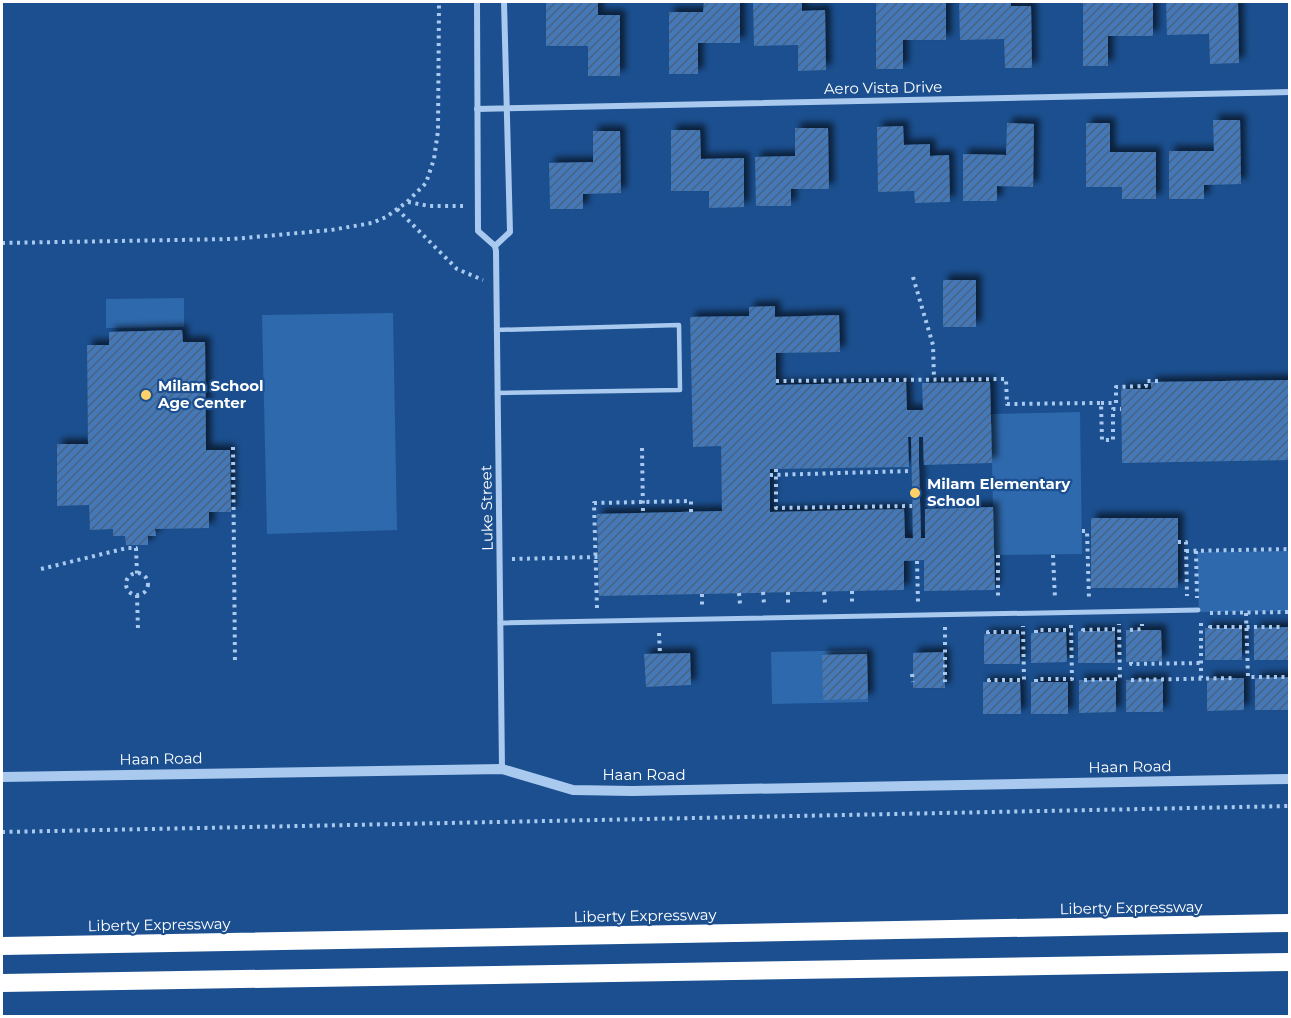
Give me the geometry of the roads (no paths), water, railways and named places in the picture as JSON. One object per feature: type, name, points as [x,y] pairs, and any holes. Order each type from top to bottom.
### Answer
[{"type":"highway","name":"Liberty Expressway","points":[[2,946],[1290,922]]},
{"type":"highway","points":[[2,983],[1290,962]]},
{"type":"street","points":[[477,2],[478,231],[495,246],[510,232],[504,2]]},
{"type":"street","name":"Aero Vista Drive","points":[[477,109],[1290,92]]},
{"type":"street","name":"Luke Street","points":[[495,246],[502,769]]},
{"type":"street","points":[[500,623],[1197,610]]},
{"type":"street","name":"Haan Road","points":[[2,777],[502,769],[573,790],[632,791],[1290,779]]},
{"type":"lane","points":[[496,330],[679,325],[680,390],[497,393]]},
{"type":"place","name":"Milam School Age Center","points":[[146,395]]},
{"type":"place","name":"Milam Elementary School","points":[[915,493]]}]
